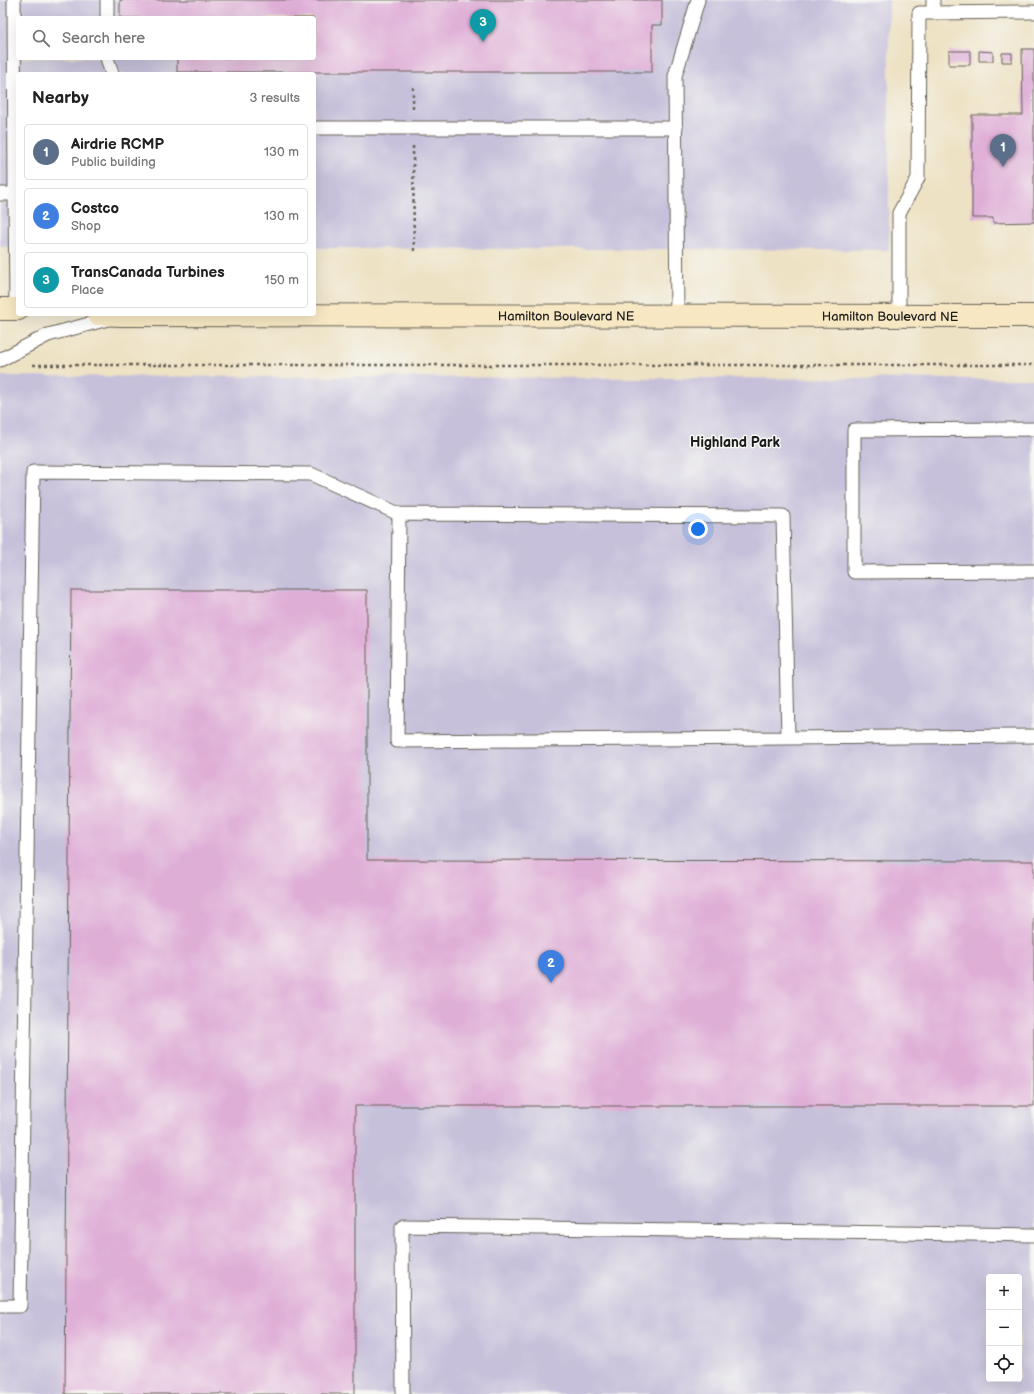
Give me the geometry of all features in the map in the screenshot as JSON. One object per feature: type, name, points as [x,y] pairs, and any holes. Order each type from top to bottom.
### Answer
[{"type":"street","name":"Hamilton Boulevard NE","points":[[316,315],[1034,316]]},
{"type":"lane","points":[[11,309],[15,194],[14,0]]},
{"type":"lane","points":[[107,0],[107,16]]},
{"type":"lane","points":[[677,316],[675,76],[698,0]]},
{"type":"lane","points":[[899,315],[899,213],[918,178],[919,13],[933,7],[1034,12]]},
{"type":"lane","points":[[108,60],[111,72]]},
{"type":"lane","points":[[316,128],[676,128]]},
{"type":"lane","points":[[0,194],[15,194]]},
{"type":"lane","points":[[0,360],[48,335],[117,316]]},
{"type":"lane","points":[[1034,429],[854,430],[854,572],[1034,572]]},
{"type":"lane","points":[[0,1306],[20,1306],[33,472],[311,474],[399,514],[783,516],[788,737]]},
{"type":"lane","points":[[399,514],[397,740],[1034,736]]},
{"type":"lane","points":[[403,1394],[402,1226],[1034,1235]]},
{"type":"path","points":[[413,87],[414,252]]},
{"type":"path","points":[[31,365],[1034,366]]},
{"type":"shaded area","points":[[0,0],[889,0],[889,250],[316,248],[316,72],[16,72],[16,247],[0,247]]},
{"type":"shaded area","points":[[0,376],[1034,379],[1034,1394],[0,1394]]},
{"type":"building","points":[[120,0],[662,0],[662,25],[652,25],[652,72],[177,72],[177,60],[316,60],[316,16],[120,16]]},
{"type":"building","points":[[1022,49],[1034,49],[1034,222],[993,223],[993,218],[972,218],[972,115],[1023,115]]},
{"type":"building","points":[[949,51],[970,51],[970,65],[949,65]]},
{"type":"building","points":[[979,51],[993,52],[993,61],[979,61]]},
{"type":"building","points":[[1002,53],[1012,53],[1012,62],[1002,62]]},
{"type":"building","points":[[71,590],[367,590],[367,860],[1034,861],[1034,1106],[355,1106],[355,1394],[65,1394]]},
{"type":"place","name":"TransCanada Turbines","points":[[483,42]]},
{"type":"place","name":"Airdrie RCMP","points":[[1003,167]]},
{"type":"place","name":"Costco","points":[[551,983]]},
{"type":"district","name":"Highland Park","points":[[735,442]]}]
